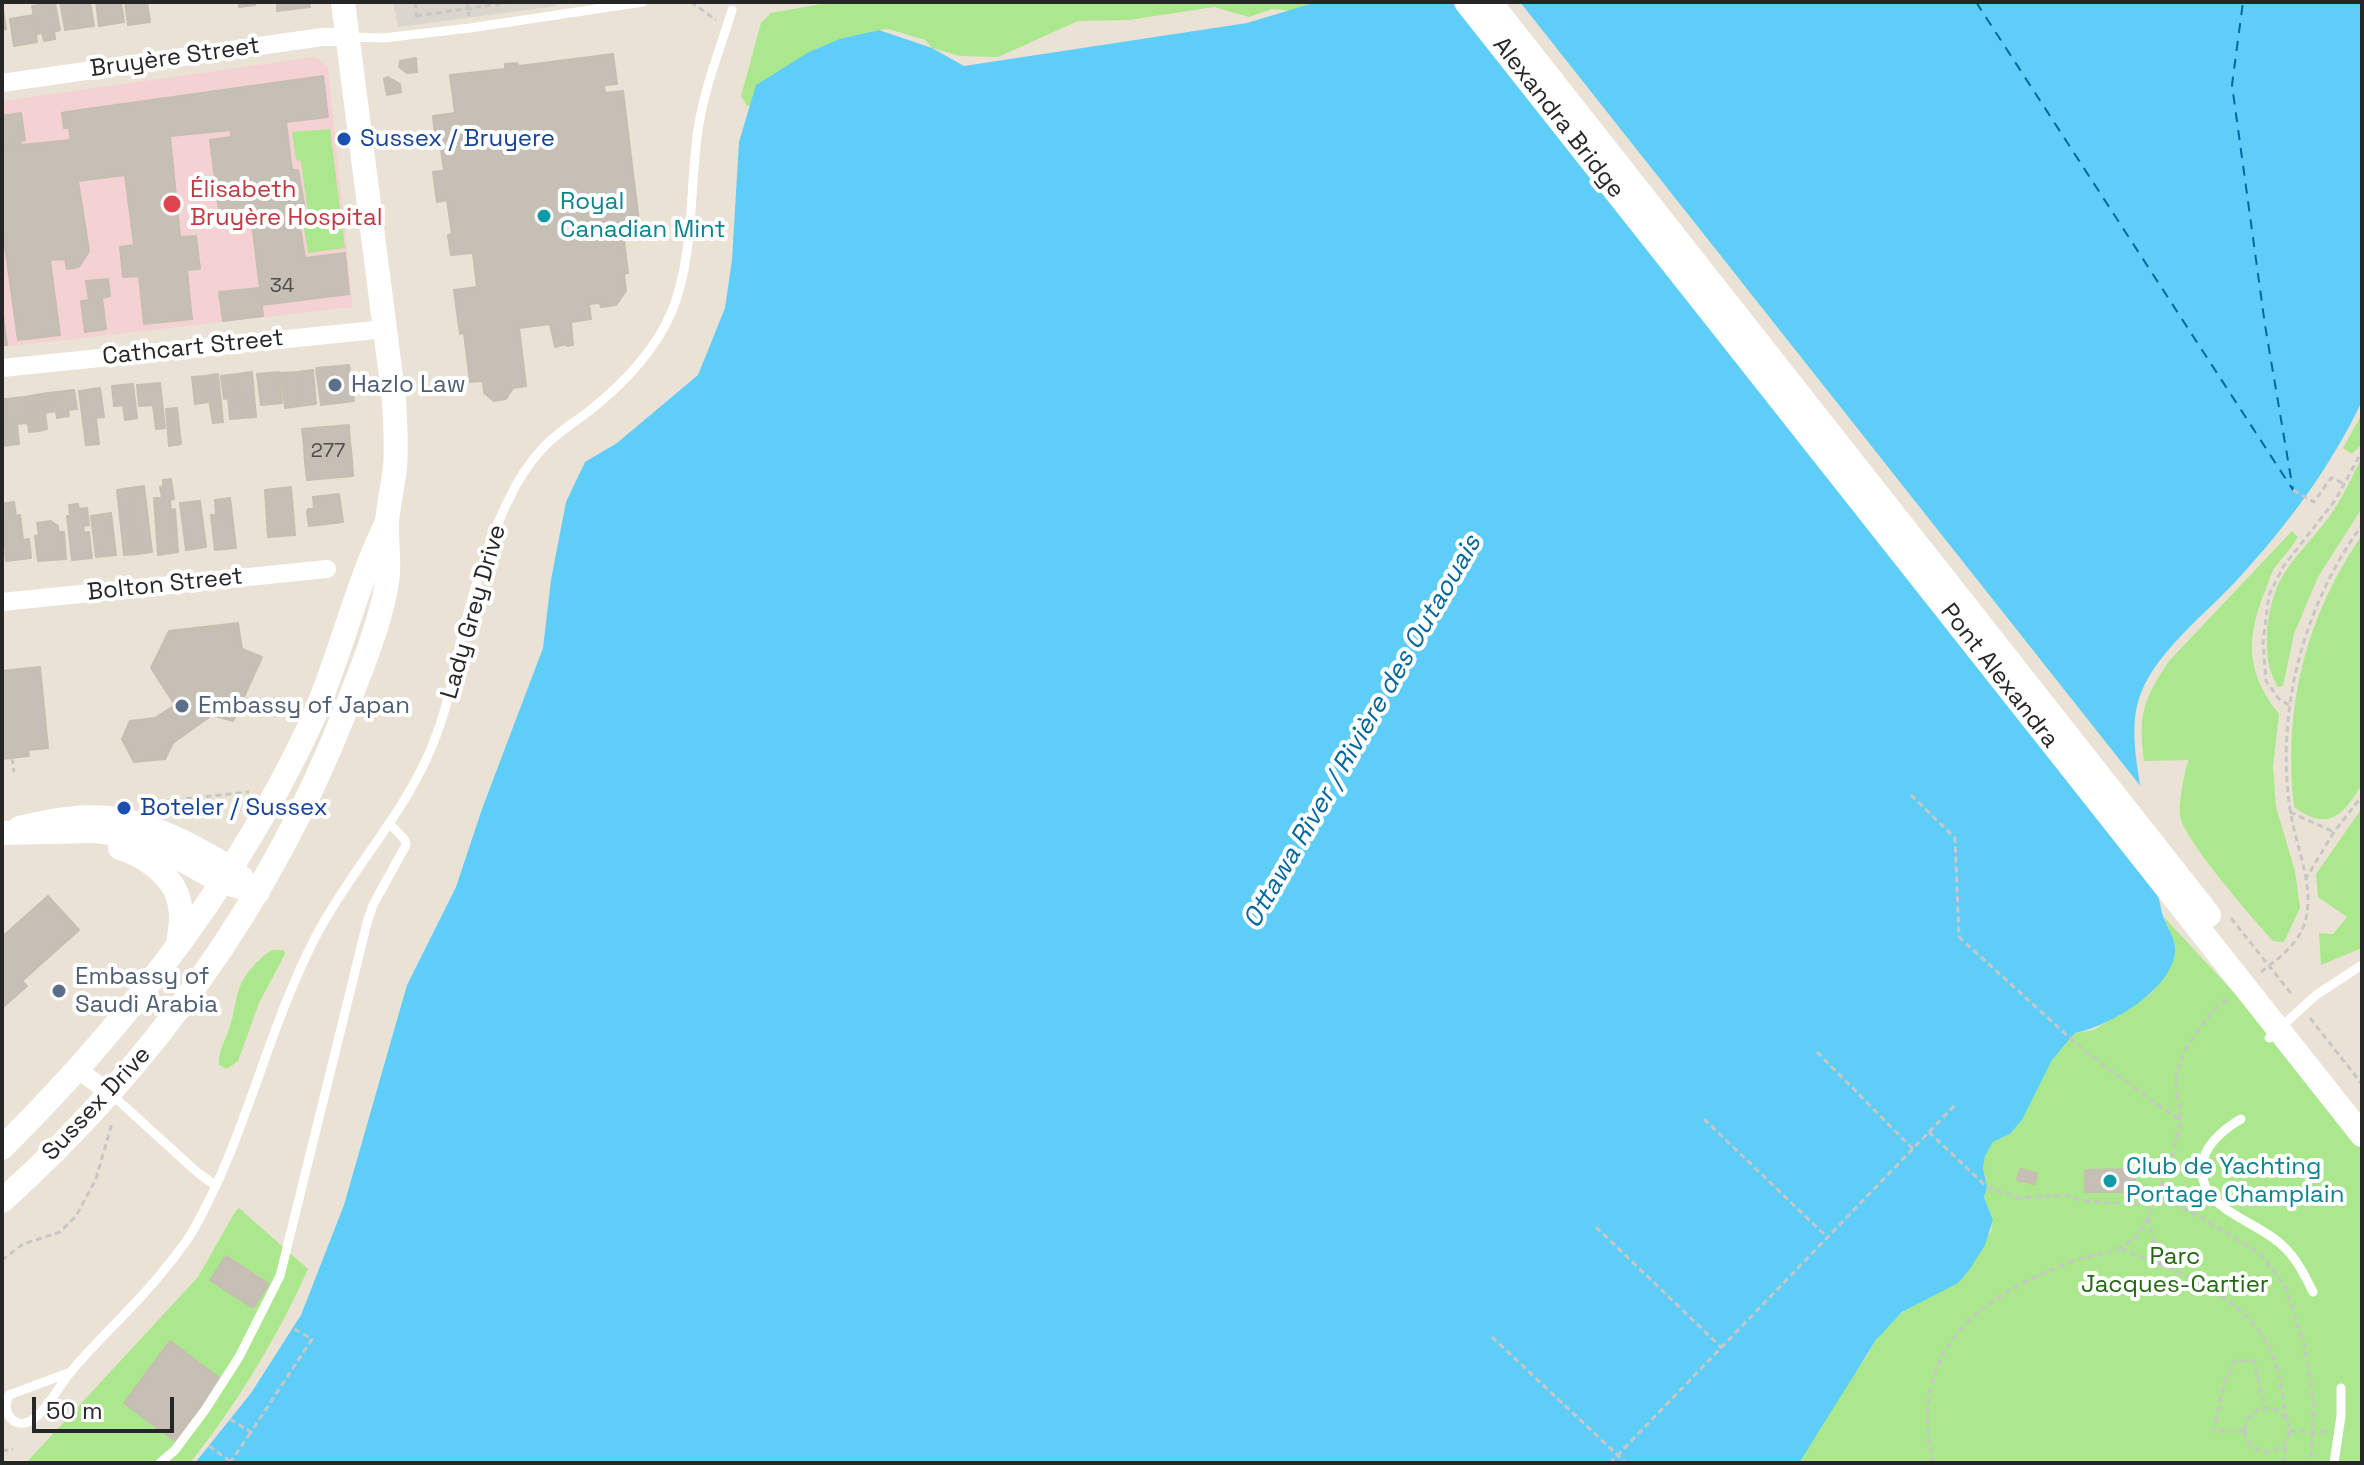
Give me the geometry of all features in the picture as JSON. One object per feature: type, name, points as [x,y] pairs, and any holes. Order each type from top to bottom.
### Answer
[{"type":"main road","name":"Sussex Drive","points":[[2,1201],[140,1059],[201,980],[258,892],[313,784],[357,681],[386,589],[390,561],[387,522],[396,430],[343,2]]},
{"type":"main road","name":"Alexandra Bridge","points":[[1466,2],[1650,234]]},
{"type":"main road","points":[[1490,2],[2358,1117]]},
{"type":"main road","name":"Pont Alexandra","points":[[1650,234],[2358,1117]]},
{"type":"main road","name":"Sussex Drive","points":[[2,1148],[78,1070],[143,995],[227,875],[273,799],[313,719],[361,582],[387,522]]},
{"type":"main road","points":[[2,832],[97,831],[125,835],[227,875],[258,892]]},
{"type":"main road","points":[[51,832],[127,850],[164,875],[180,903],[178,945]]},
{"type":"street","name":"Bruyère Street","points":[[2,83],[322,37],[348,37]]},
{"type":"street","name":"Cathcart Street","points":[[2,368],[385,329]]},
{"type":"street","name":"Bolton Street","points":[[2,602],[327,569]]},
{"type":"street","points":[[2,832],[53,818],[116,816],[179,838],[227,875]]},
{"type":"street","points":[[78,1070],[110,1093]]},
{"type":"lane","points":[[348,37],[383,38],[418,34],[643,2]]},
{"type":"lane","name":"Lady Grey Drive","points":[[71,1372],[9,1395],[5,1412],[16,1422],[31,1421],[174,1258],[195,1226],[215,1185],[300,968],[352,875],[419,774],[435,740],[474,595],[509,499],[521,476],[545,445],[606,397],[640,364],[670,315],[687,262],[700,117],[732,10]]},
{"type":"lane","points":[[160,1463],[175,1450],[205,1410],[239,1357],[280,1276],[367,923],[373,905],[406,845],[403,837],[389,823]]},
{"type":"lane","points":[[2269,1038],[2316,995],[2362,965]]},
{"type":"lane","points":[[110,1093],[215,1185]]},
{"type":"lane","points":[[2241,1119],[2222,1133],[2205,1153],[2202,1167],[2205,1188],[2217,1204],[2259,1228],[2284,1247],[2303,1271],[2313,1292]]},
{"type":"lane","points":[[2334,1463],[2341,1416],[2341,1388]]},
{"type":"path","points":[[415,2],[418,34]]},
{"type":"path","points":[[416,16],[512,2]]},
{"type":"path","points":[[2289,705],[2279,699],[2266,681],[2263,642],[2269,595],[2283,567],[2328,512],[2362,451]]},
{"type":"path","points":[[2293,490],[2314,502],[2331,478],[2344,483]]},
{"type":"path","points":[[2362,525],[2342,554],[2320,598],[2302,650],[2289,705],[2287,770],[2290,812],[2305,880],[2334,832],[2362,796]]},
{"type":"path","points":[[12,758],[14,772]]},
{"type":"path","points":[[136,804],[253,791]]},
{"type":"path","points":[[1911,795],[1955,838],[1959,937],[2070,1038],[2181,1121]]},
{"type":"path","points":[[2290,812],[2334,832]]},
{"type":"path","points":[[1817,1052],[1913,1149]]},
{"type":"path","points":[[1610,1463],[1955,1105]]},
{"type":"path","points":[[1704,1119],[1827,1237]]},
{"type":"path","points":[[2,1260],[23,1244],[60,1232],[76,1216],[96,1179],[112,1123]]},
{"type":"path","points":[[1929,1132],[1987,1187],[2019,1198],[2068,1195],[2079,1200],[2107,1203],[2154,1200],[2176,1205],[2260,1254],[2284,1284],[2304,1344],[2313,1382],[2311,1463]]},
{"type":"path","points":[[1934,1463],[1927,1430],[1927,1402],[1935,1374],[1957,1334],[1993,1301],[2022,1282],[2070,1262],[2121,1248],[2138,1234],[2148,1217],[2174,1146]]},
{"type":"path","points":[[2148,1217],[2160,1264]]},
{"type":"path","points":[[1596,1227],[1722,1348]]},
{"type":"path","points":[[2121,1248],[2219,1294],[2254,1325],[2275,1361],[2288,1431],[2284,1463]]},
{"type":"path","points":[[209,1446],[230,1463],[312,1339],[293,1328]]},
{"type":"path","points":[[1492,1337],[1626,1463]]},
{"type":"path","points":[[2245,1431],[2214,1431],[2224,1384],[2235,1361],[2254,1361],[2265,1408]]},
{"type":"path","points":[[2286,1420],[2280,1413],[2265,1408],[2253,1413],[2245,1431],[2250,1444],[2263,1452],[2277,1450],[2286,1441]]},
{"type":"path","points":[[230,1419],[251,1432]]},
{"type":"path","points":[[2288,1431],[2330,1432]]},
{"type":"path","points":[[2,1451],[13,1449]]},
{"type":"shaded area","points":[[393,2],[556,2],[557,6],[398,27]]},
{"type":"shaded area","name":"Élisabeth Bruyère Hospital","points":[[315,57],[328,67],[353,307],[2,347],[2,101]]},
{"type":"green space","points":[[832,2],[1318,2],[1293,11],[1272,9],[1249,17],[1214,7],[1129,20],[1078,21],[998,57],[960,56],[932,48],[925,40],[888,29],[872,31],[774,83],[756,104],[747,106],[741,96],[761,23],[771,13]]},
{"type":"green space","points":[[330,129],[345,248],[308,253],[302,215],[308,213],[301,161],[296,160],[292,132]]},
{"type":"green space","points":[[2362,414],[2362,444],[2352,454],[2343,448]]},
{"type":"green space","points":[[2362,457],[2362,508],[2318,577],[2294,634],[2283,686],[2278,687],[2270,668],[2267,648],[2274,596],[2287,569],[2334,510]]},
{"type":"green space","points":[[2292,531],[2298,537],[2275,567],[2257,613],[2252,644],[2261,686],[2279,714],[2273,766],[2276,807],[2295,871],[2300,908],[2284,942],[2273,941],[2193,842],[2180,815],[2189,760],[2144,761],[2142,719],[2153,687],[2169,661]]},
{"type":"green space","points":[[2362,535],[2362,784],[2341,812],[2334,817],[2316,818],[2294,807],[2291,770],[2296,699],[2302,665],[2326,598]]},
{"type":"green space","points":[[2362,808],[2362,948],[2321,965],[2319,933],[2333,934],[2347,917],[2318,897],[2316,874]]},
{"type":"green space","name":"Parc Jacques-Cartier","points":[[2163,916],[2349,1117],[2362,1135],[2362,1463],[1788,1463],[1887,1327],[1991,1232],[1993,1220],[1984,1197],[1987,1187],[1983,1168],[1985,1156],[1993,1142],[2010,1134],[2022,1120],[2052,1060],[2075,1033],[2094,1030],[2152,993],[2168,970],[2175,946]]},
{"type":"green space","points":[[274,950],[284,950],[285,954],[259,1003],[238,1061],[227,1069],[219,1065],[220,1054],[240,986],[254,965]]},
{"type":"green space","points":[[239,1208],[308,1269],[255,1370],[190,1463],[26,1463],[198,1277]]},
{"type":"water","name":"Ottawa River / Rivière des Outaouais","points":[[1317,2],[2362,2],[2362,401],[2322,473],[2290,517],[2237,580],[2180,636],[2154,668],[2145,685],[2135,715],[2136,754],[2159,900],[2175,947],[2173,962],[2165,977],[2138,1003],[2105,1023],[2075,1033],[2052,1060],[2022,1120],[2010,1134],[1993,1142],[1985,1156],[1983,1168],[1987,1187],[1984,1197],[1993,1220],[1985,1245],[1970,1269],[1958,1283],[1902,1312],[1876,1340],[1799,1463],[195,1463],[251,1393],[301,1315],[344,1205],[407,985],[456,887],[543,648],[551,580],[566,502],[585,462],[617,443],[698,375],[725,308],[732,260],[739,142],[756,85],[809,52],[840,39],[879,30],[932,48],[964,66],[1247,23]]},
{"type":"pier","points":[[1455,2],[1520,2],[2146,793],[2153,845]]},
{"type":"building","points":[[2,2],[6,29],[2,30]]},
{"type":"building","points":[[39,2],[55,3],[60,30],[54,32],[55,39],[44,41],[42,33],[37,34],[32,6],[40,5]]},
{"type":"building","points":[[60,2],[75,2],[79,28],[65,30]]},
{"type":"building","points":[[75,2],[90,2],[94,26],[79,28]]},
{"type":"building","points":[[96,2],[121,2],[124,22],[99,26]]},
{"type":"building","points":[[125,2],[147,2],[150,22],[128,25]]},
{"type":"building","points":[[239,2],[254,2],[255,5],[239,7]]},
{"type":"building","points":[[277,2],[309,2],[310,7],[277,11]]},
{"type":"building","points":[[33,15],[37,42],[14,46],[10,19]]},
{"type":"building","name":"Royal Canadian Mint","points":[[613,54],[617,84],[604,85],[605,93],[623,91],[640,230],[623,233],[628,273],[624,274],[626,291],[616,305],[601,307],[600,303],[589,304],[591,319],[571,322],[573,345],[555,347],[550,324],[519,328],[526,386],[513,388],[506,399],[494,401],[484,393],[483,381],[470,382],[464,333],[460,334],[454,290],[477,287],[473,253],[451,255],[448,235],[452,234],[447,200],[437,202],[433,172],[444,171],[433,116],[455,113],[450,75],[505,69],[505,64],[517,63],[519,66]]},
{"type":"building","points":[[416,58],[417,72],[407,73],[399,67],[400,61]]},
{"type":"building","points":[[323,76],[328,117],[286,122],[292,170],[298,170],[305,209],[297,210],[305,258],[345,253],[349,294],[262,305],[250,207],[219,210],[210,140],[231,137],[231,130],[170,136],[180,237],[196,236],[200,269],[187,270],[192,319],[144,324],[139,276],[123,277],[120,247],[134,245],[125,175],[78,181],[89,251],[79,267],[67,269],[65,259],[50,260],[60,335],[18,340],[2,224],[2,147],[71,140],[69,128],[64,128],[62,113],[66,112]]},
{"type":"building","points":[[388,77],[400,84],[401,92],[387,95],[384,79]]},
{"type":"building","points":[[21,113],[25,140],[20,141],[21,144],[3,146],[2,116]]},
{"type":"building","points":[[108,279],[110,296],[102,298],[106,329],[85,332],[81,301],[89,300],[86,281]]},
{"type":"building","points":[[260,288],[263,316],[223,321],[219,292]]},
{"type":"building","points":[[2,309],[7,345],[2,345]]},
{"type":"building","name":"Hazlo Law","points":[[349,365],[354,401],[321,405],[316,368]]},
{"type":"building","points":[[313,370],[316,404],[300,406],[298,372]]},
{"type":"building","points":[[252,372],[256,417],[242,418],[237,374]]},
{"type":"building","points":[[279,372],[282,403],[261,405],[257,374]]},
{"type":"building","points":[[298,372],[300,406],[285,408],[281,373]]},
{"type":"building","points":[[218,374],[223,422],[213,423],[205,376]]},
{"type":"building","points":[[237,374],[242,418],[230,419],[221,376]]},
{"type":"building","points":[[205,376],[208,402],[195,404],[192,377]]},
{"type":"building","points":[[160,383],[165,428],[156,429],[153,405],[139,406],[137,385]]},
{"type":"building","points":[[133,384],[137,418],[125,420],[123,405],[114,406],[112,386]]},
{"type":"building","points":[[100,388],[104,417],[96,418],[99,444],[86,445],[79,391]]},
{"type":"building","points":[[74,390],[77,409],[68,410],[69,416],[57,418],[56,411],[50,412],[48,393]]},
{"type":"building","points":[[48,393],[50,412],[45,413],[47,429],[39,431],[35,395]]},
{"type":"building","points":[[35,395],[39,431],[29,432],[25,397]]},
{"type":"building","points":[[25,397],[28,423],[17,424],[19,444],[10,445],[5,399]]},
{"type":"building","points":[[5,399],[10,445],[2,446],[2,400]]},
{"type":"building","points":[[177,408],[181,444],[169,446],[166,409]]},
{"type":"building","points":[[349,425],[350,442],[304,446],[302,429]]},
{"type":"building","points":[[350,442],[352,459],[305,463],[304,446]]},
{"type":"building","points":[[352,459],[353,476],[307,480],[305,463]]},
{"type":"building","points":[[171,479],[174,499],[170,500],[171,510],[175,509],[178,552],[158,555],[154,498],[162,498],[160,487],[163,480]]},
{"type":"building","points":[[144,486],[152,552],[138,554],[130,488]]},
{"type":"building","points":[[291,487],[295,535],[268,537],[265,490]]},
{"type":"building","points":[[130,488],[138,554],[124,555],[117,490]]},
{"type":"building","points":[[339,494],[343,522],[309,526],[307,512],[314,509],[313,497]]},
{"type":"building","points":[[230,498],[236,548],[215,550],[211,515],[216,515],[215,500]]},
{"type":"building","points":[[200,501],[206,547],[186,550],[180,503]]},
{"type":"building","points":[[14,502],[16,516],[20,515],[23,540],[29,539],[31,558],[6,561],[2,504]]},
{"type":"building","points":[[78,504],[79,509],[87,508],[89,525],[83,526],[84,533],[89,532],[92,558],[72,560],[67,516],[70,516],[69,505]]},
{"type":"building","points":[[111,513],[116,555],[96,557],[91,516]]},
{"type":"building","points":[[51,521],[58,526],[58,532],[64,532],[66,559],[38,561],[37,523]]},
{"type":"building","points":[[238,623],[242,649],[262,657],[233,721],[212,715],[173,743],[165,759],[134,762],[122,739],[130,721],[155,718],[175,705],[151,668],[169,631]]},
{"type":"building","points":[[40,667],[48,748],[28,750],[29,756],[2,759],[2,671]]},
{"type":"building","points":[[48,896],[79,930],[22,981],[27,986],[2,1008],[2,937]]},
{"type":"building","points":[[2020,1169],[2037,1173],[2035,1184],[2017,1180]]},
{"type":"building","name":"Club de Yachting Portage Champlain","points":[[2135,1169],[2135,1194],[2085,1192],[2085,1170]]},
{"type":"building","points":[[226,1256],[269,1284],[253,1308],[210,1280]]},
{"type":"building","points":[[170,1341],[222,1380],[175,1441],[124,1403]]},
{"type":"ferry route","points":[[1976,2],[2293,490],[2265,325],[2232,85],[2243,2]]},
{"type":"place","name":"Sussex / Bruyere","points":[[344,139]]},
{"type":"place","name":"Élisabeth Bruyère Hospital","points":[[172,204]]},
{"type":"place","name":"Royal Canadian Mint","points":[[544,216]]},
{"type":"place","name":"Hazlo Law","points":[[335,385]]},
{"type":"place","name":"Embassy of Japan","points":[[182,706]]},
{"type":"place","name":"Boteler / Sussex","points":[[124,808]]},
{"type":"place","name":"Embassy of Saudi Arabia","points":[[59,991]]},
{"type":"place","name":"Club de Yachting Portage Champlain","points":[[2110,1181]]}]
